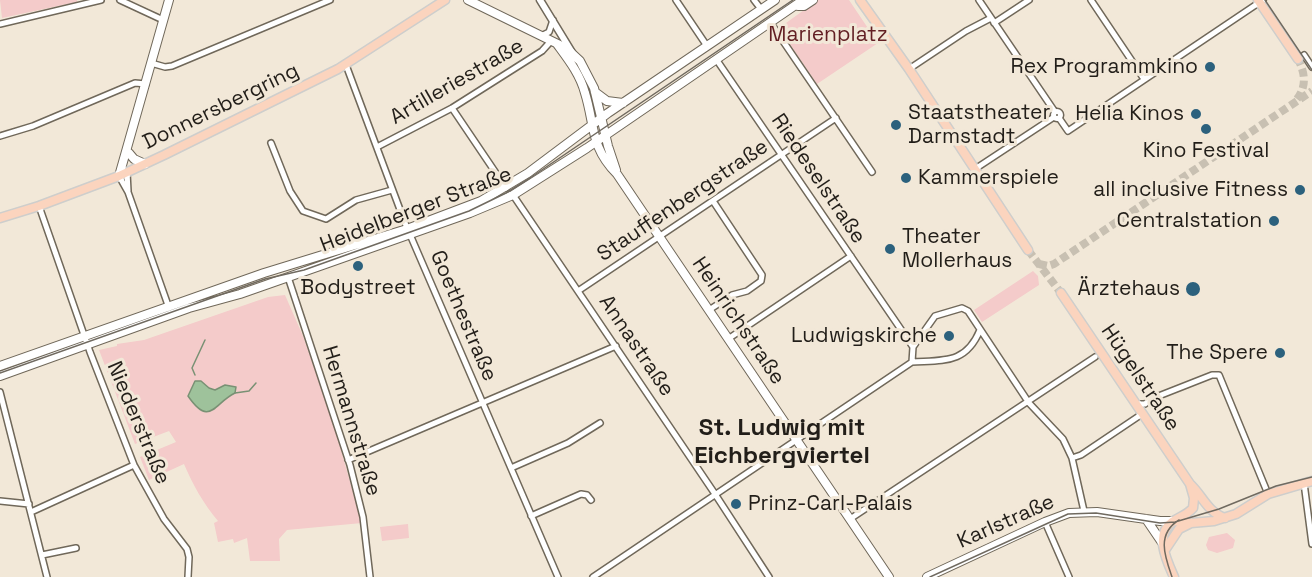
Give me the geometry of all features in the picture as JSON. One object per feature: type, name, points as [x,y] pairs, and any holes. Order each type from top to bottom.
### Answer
[{"type":"main road","points":[[123,174],[129,143],[169,0]]},
{"type":"main road","points":[[430,10],[433,0]]},
{"type":"main road","name":"Donnersbergring","points":[[0,218],[39,206],[146,164],[346,65],[445,0]]},
{"type":"main road","points":[[468,0],[573,54]]},
{"type":"main road","name":"Heidelberger Straße","points":[[170,310],[288,277],[481,201],[506,188],[591,125],[775,0]]},
{"type":"main road","name":"Heidelberger Straße","points":[[0,366],[86,340],[284,267],[409,231],[491,205],[513,195],[596,142],[803,0]]},
{"type":"main road","points":[[793,7],[804,6],[813,0]]},
{"type":"main road","points":[[860,0],[909,69],[1028,250]]},
{"type":"main road","points":[[1260,1],[1301,57]]},
{"type":"main road","name":"Heinrichstraße","points":[[554,43],[581,81],[596,142],[607,164],[617,174],[890,577]]},
{"type":"main road","name":"Heinrichstraße","points":[[573,54],[584,66],[595,92],[617,174]]},
{"type":"main road","points":[[595,92],[607,101],[623,103]]},
{"type":"main road","points":[[123,174],[129,153],[129,143]]},
{"type":"main road","points":[[129,153],[134,159],[146,164]]},
{"type":"main road","points":[[284,267],[288,277]]},
{"type":"main road","name":"Hügelstraße","points":[[1061,293],[1190,484],[1212,511],[1225,518]]},
{"type":"main road","name":"Heidelberger Straße","points":[[0,376],[86,340]]},
{"type":"main road","name":"Karlstraße","points":[[927,577],[1060,515],[1084,511],[1191,523],[1214,521],[1236,514],[1268,494],[1308,482]]},
{"type":"main road","name":"Hügelstraße","points":[[1174,521],[1192,508],[1194,498],[1190,484]]},
{"type":"main road","points":[[1146,519],[1164,547],[1174,577]]},
{"type":"main road","points":[[1164,547],[1165,530],[1174,521]]},
{"type":"main road","points":[[1164,547],[1179,528],[1191,523]]},
{"type":"street","points":[[0,24],[101,0]]},
{"type":"street","points":[[120,0],[163,20]]},
{"type":"street","points":[[151,63],[165,67],[172,66],[330,0]]},
{"type":"street","points":[[540,0],[573,54]]},
{"type":"street","points":[[676,0],[707,46]]},
{"type":"street","points":[[754,0],[761,9]]},
{"type":"street","points":[[979,0],[1068,131],[1260,1]]},
{"type":"street","points":[[909,69],[966,31],[993,21],[1029,0]]},
{"type":"street","points":[[1091,0],[1144,79]]},
{"type":"street","points":[[541,36],[549,33],[553,20]]},
{"type":"street","points":[[770,22],[872,172]]},
{"type":"street","name":"Artilleriestraße","points":[[377,147],[452,108],[554,43]]},
{"type":"street","points":[[1301,57],[1310,64],[1312,74]]},
{"type":"street","name":"Riedeselstraße","points":[[716,59],[913,347]]},
{"type":"street","name":"Goethestraße","points":[[346,65],[392,190],[558,577]]},
{"type":"street","points":[[0,136],[33,126],[135,83],[146,84]]},
{"type":"street","points":[[452,108],[506,188]]},
{"type":"street","points":[[975,169],[1056,116]]},
{"type":"street","name":"Stauffenbergstraße","points":[[578,291],[836,118]]},
{"type":"street","points":[[271,143],[290,191],[303,211],[326,219],[356,200],[392,190]]},
{"type":"street","points":[[123,174],[170,310]]},
{"type":"street","name":"Annastraße","points":[[513,195],[769,577]]},
{"type":"street","points":[[709,310],[732,295],[747,291],[761,281],[762,275],[713,201]]},
{"type":"street","name":"Niederstraße","points":[[39,206],[86,340],[134,465],[164,519],[187,549],[188,577]]},
{"type":"street","points":[[728,339],[851,256]]},
{"type":"street","name":"Hermannstraße","points":[[288,277],[348,460],[363,517],[370,577]]},
{"type":"street","points":[[912,362],[913,347],[929,321],[944,312],[962,308],[965,310],[974,319],[1029,403],[1059,432],[1072,459],[1084,511]]},
{"type":"street","points":[[593,577],[912,362],[956,358],[968,351],[980,330]]},
{"type":"street","points":[[348,460],[616,346]]},
{"type":"street","points":[[850,519],[1029,403],[1095,357]]},
{"type":"street","points":[[1136,404],[1145,404],[1151,399],[1212,375],[1219,375],[1268,494]]},
{"type":"street","points":[[0,392],[47,577]]},
{"type":"street","points":[[1072,459],[1142,414]]},
{"type":"street","points":[[511,468],[568,443],[600,423]]},
{"type":"street","points":[[31,512],[134,465]]},
{"type":"street","points":[[1308,482],[1312,544]]},
{"type":"street","points":[[531,516],[581,494],[587,495],[591,500]]},
{"type":"street","points":[[0,501],[29,504]]},
{"type":"street","points":[[1045,522],[1069,577]]},
{"type":"street","points":[[42,555],[76,548]]},
{"type":"green space","points":[[0,0],[77,0],[77,2],[2,18]]},
{"type":"green space","name":"Marienplatz","points":[[818,0],[849,0],[878,43],[817,84],[779,28]]},
{"type":"green space","points":[[1033,271],[1038,276],[1039,285],[982,322],[974,310]]},
{"type":"green space","points":[[285,295],[303,336],[332,419],[362,523],[287,530],[279,539],[280,561],[250,561],[247,538],[234,543],[233,539],[218,542],[214,523],[218,521],[199,494],[184,464],[149,480],[140,457],[176,442],[169,431],[135,444],[99,350],[117,346],[117,344],[144,340],[268,297]]},
{"type":"green space","points":[[408,524],[409,538],[382,541],[380,527]]},
{"type":"green space","points":[[1227,533],[1235,540],[1233,548],[1217,553],[1208,550],[1206,545],[1209,537]]},
{"type":"shaded area","points":[[195,381],[201,381],[215,390],[225,385],[236,387],[235,393],[207,412],[195,405],[188,396]]},
{"type":"waterway","points":[[195,375],[192,368],[205,340]]},
{"type":"waterway","points":[[235,393],[249,391],[256,383]]},
{"type":"tunnel","points":[[1297,99],[1304,79],[1298,59]]},
{"type":"tunnel","points":[[1039,264],[1048,266],[1054,264],[1312,91]]},
{"type":"tunnel","points":[[1028,250],[1061,293]]},
{"type":"tram line","points":[[0,373],[265,279],[304,270],[469,211],[530,178],[793,0]]},
{"type":"tram line","points":[[1265,0],[1312,70]]},
{"type":"tram line","points":[[930,577],[1068,514],[1096,513],[1160,523],[1175,522],[1219,509],[1276,486],[1312,477]]},
{"type":"tram line","points":[[1172,577],[1164,546],[1167,532],[1179,520]]},
{"type":"place","name":"Rex Programmkino","points":[[1210,67]]},
{"type":"place","name":"Helia Kinos","points":[[1196,114]]},
{"type":"place","name":"Staatstheater Darmstadt","points":[[896,125]]},
{"type":"place","name":"Kino Festival","points":[[1206,129]]},
{"type":"place","name":"Kammerspiele","points":[[906,178]]},
{"type":"place","name":"all inclusive Fitness","points":[[1300,190]]},
{"type":"place","name":"Centralstation","points":[[1274,221]]},
{"type":"place","name":"Theater Mollerhaus","points":[[890,249]]},
{"type":"place","name":"Bodystreet","points":[[358,266]]},
{"type":"place","name":"Ärztehaus","points":[[1193,289]]},
{"type":"place","name":"Ludwigskirche","points":[[949,336]]},
{"type":"place","name":"The Spere","points":[[1280,353]]},
{"type":"place","name":"Prinz-Carl-Palais","points":[[736,504]]},
{"type":"district","name":"St. Ludwig mit Eichbergviertel","points":[[782,442]]}]
